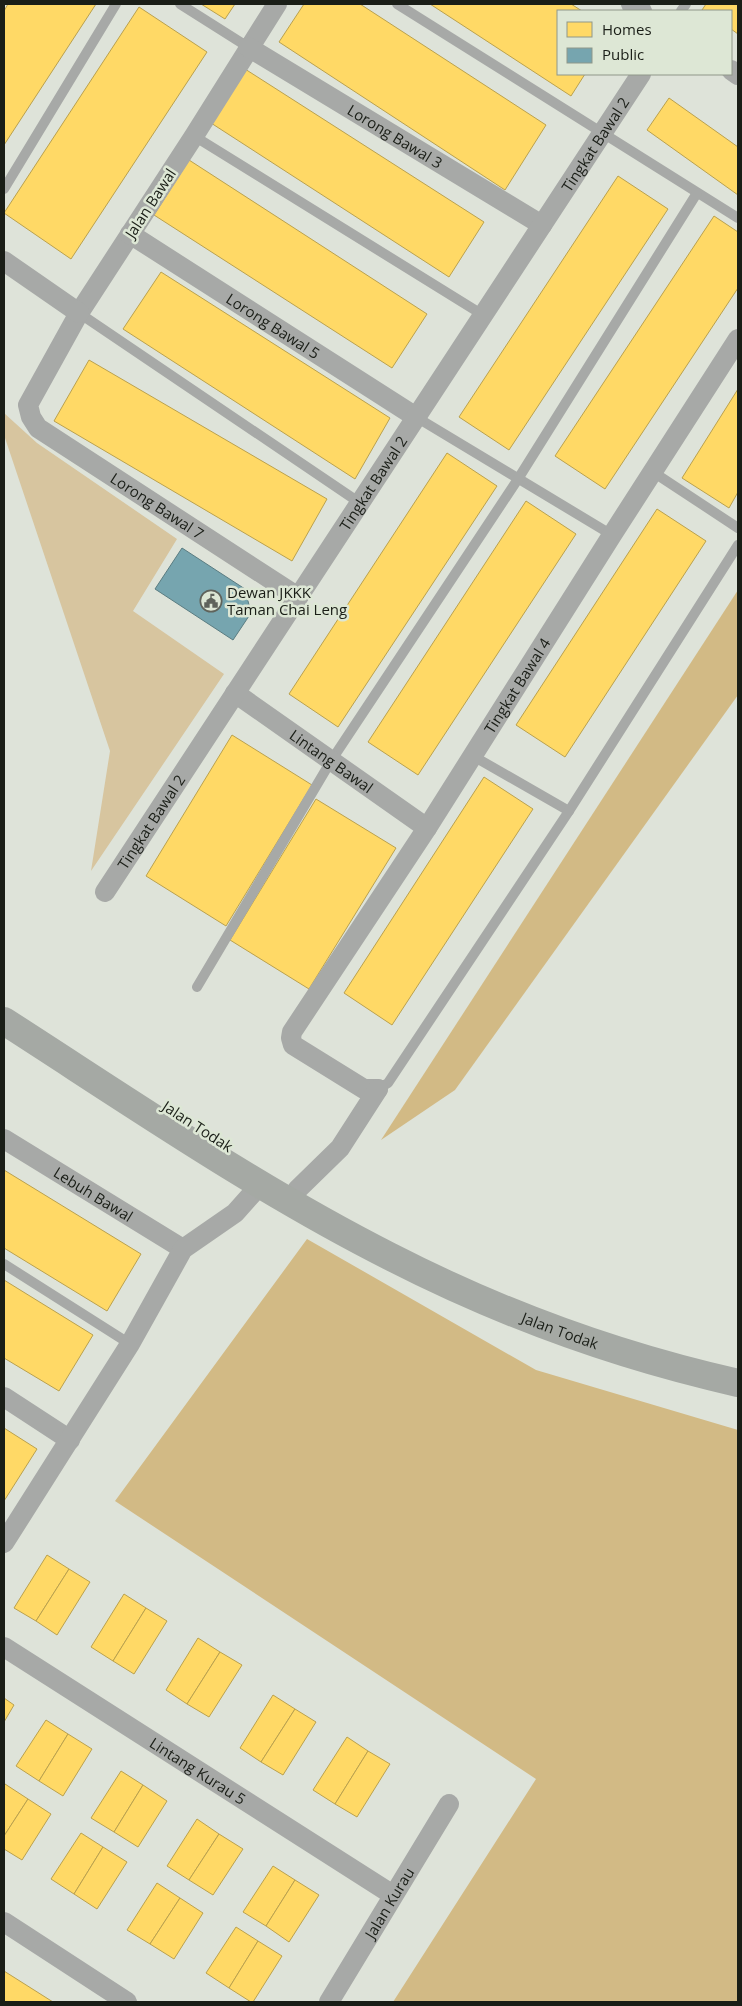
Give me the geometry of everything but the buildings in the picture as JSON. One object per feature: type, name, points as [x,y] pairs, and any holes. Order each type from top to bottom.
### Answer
[{"type":"main road","name":"Jalan Todak","points":[[4,1001],[297,1190],[389,1256]]},
{"type":"main road","name":"Jalan Todak","points":[[4,1021],[260,1185],[389,1256],[480,1300],[546,1325],[681,1370],[738,1383]]},
{"type":"street","name":"Jalan Bawal","points":[[28,405],[79,313],[194,136],[276,4]]},
{"type":"street","name":"Lorong Bawal 3","points":[[248,47],[542,224]]},
{"type":"street","name":"Tingkat Bawal 2","points":[[105,892],[640,75]]},
{"type":"street","name":"Lorong Bawal 5","points":[[130,234],[416,417]]},
{"type":"street","points":[[4,261],[79,313]]},
{"type":"street","name":"Tingkat Bawal 4","points":[[378,1090],[364,1089],[293,1045],[292,1032],[427,828],[738,338]]},
{"type":"street","name":"Lorong Bawal 7","points":[[28,405],[31,417],[38,428],[298,597]]},
{"type":"street","name":"Lintang Bawal","points":[[235,694],[427,828]]},
{"type":"street","points":[[297,1190],[340,1148],[378,1090]]},
{"type":"street","name":"Lebuh Bawal","points":[[4,1139],[183,1249]]},
{"type":"street","points":[[7,1531],[70,1440],[130,1344],[183,1249],[235,1213],[260,1185]]},
{"type":"street","points":[[4,1397],[70,1440]]},
{"type":"street","name":"Lintang Kurau 5","points":[[4,1647],[393,1895]]},
{"type":"street","name":"Jalan Kurau","points":[[329,2002],[449,1804]]},
{"type":"street","points":[[4,1922],[127,2002]]},
{"type":"lane","points":[[4,189],[116,4]]},
{"type":"lane","points":[[180,4],[248,47]]},
{"type":"lane","points":[[397,4],[738,218]]},
{"type":"lane","points":[[194,136],[483,315]]},
{"type":"lane","points":[[197,987],[331,761],[518,479],[697,193]]},
{"type":"lane","points":[[79,313],[360,503]]},
{"type":"lane","points":[[416,417],[612,535]]},
{"type":"lane","points":[[653,472],[738,528]]},
{"type":"lane","points":[[378,1090],[388,1083],[569,812],[738,545]]},
{"type":"lane","points":[[473,756],[569,812]]},
{"type":"lane","points":[[4,1264],[130,1344]]},
{"type":"shaded area","points":[[4,413],[37,443],[177,539],[133,611],[224,674],[91,871],[110,751],[4,435]]},
{"type":"shaded area","points":[[738,590],[738,695],[455,1090],[381,1140]]},
{"type":"shaded area","points":[[307,1239],[536,1370],[738,1430],[738,2002],[393,2002],[536,1779],[115,1501]]},
{"type":"place","name":"Dewan JKKK Taman Chai Leng","points":[[211,601]]}]
